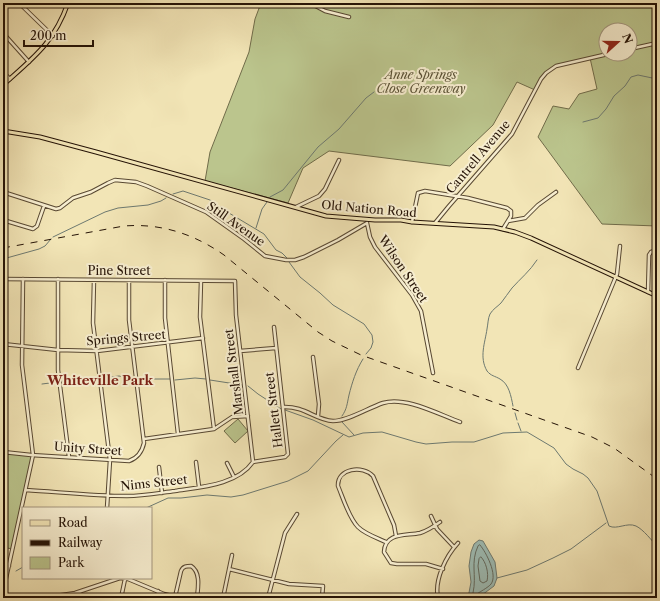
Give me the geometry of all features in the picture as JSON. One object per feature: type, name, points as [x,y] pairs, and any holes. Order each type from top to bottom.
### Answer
[{"type":"main road","points":[[3,85],[29,62],[53,36],[68,3]]},
{"type":"main road","name":"Old Nation Road","points":[[3,131],[40,137],[326,216],[483,226],[503,229],[531,238],[657,296]]},
{"type":"street","points":[[20,3],[53,36]]},
{"type":"street","points":[[310,3],[325,11],[349,17]]},
{"type":"street","points":[[3,33],[29,62]]},
{"type":"street","points":[[638,47],[657,43]]},
{"type":"street","name":"Cantrell Avenue","points":[[436,223],[437,219],[512,134],[541,79],[546,73],[556,66],[598,56]]},
{"type":"street","points":[[3,72],[10,79]]},
{"type":"street","points":[[295,208],[319,196],[325,189],[339,160]]},
{"type":"street","name":"Still Avenue","points":[[3,192],[54,209],[60,208],[72,198],[91,192],[115,180],[136,182],[206,212],[244,239],[264,256],[286,260],[295,260],[304,257],[367,223]]},
{"type":"street","points":[[412,222],[418,193],[424,191],[458,196],[507,208],[511,213],[503,229]]},
{"type":"street","points":[[507,221],[525,218],[538,205],[556,192]]},
{"type":"street","points":[[3,220],[33,229],[37,226],[44,206]]},
{"type":"street","points":[[366,218],[367,223]]},
{"type":"street","name":"Wilson Street","points":[[367,223],[370,237],[375,247],[412,295],[421,311],[433,373]]},
{"type":"street","points":[[578,368],[616,277],[620,246]]},
{"type":"street","points":[[648,292],[649,255],[651,252],[657,250]]},
{"type":"street","name":"Pine Street","points":[[3,279],[236,281]]},
{"type":"street","points":[[22,507],[33,455],[22,365],[23,279]]},
{"type":"street","points":[[58,279],[58,370],[69,457]]},
{"type":"street","points":[[94,280],[93,323],[110,460],[107,507]]},
{"type":"street","points":[[129,280],[129,320],[144,439],[214,429],[232,417],[248,416]]},
{"type":"street","points":[[165,280],[165,318],[178,434]]},
{"type":"street","points":[[201,280],[200,318],[214,429]]},
{"type":"street","name":"Marshall Street","points":[[236,281],[236,315],[253,462]]},
{"type":"street","name":"Hallett Street","points":[[253,462],[285,457],[288,455],[274,327]]},
{"type":"street","name":"Springs Street","points":[[3,344],[58,350],[97,351],[203,338]]},
{"type":"street","points":[[240,351],[276,348]]},
{"type":"street","points":[[313,357],[319,404],[318,416]]},
{"type":"street","points":[[283,407],[295,407],[328,420],[338,420],[383,403],[396,402],[414,405],[460,422]]},
{"type":"street","name":"Unity Street","points":[[3,452],[129,461],[134,460],[142,451],[144,439]]},
{"type":"street","points":[[196,462],[199,487]]},
{"type":"street","name":"Nims Street","points":[[26,490],[127,496],[162,493],[199,487],[234,477],[244,471],[253,462]]},
{"type":"street","points":[[227,463],[234,477]]},
{"type":"street","points":[[159,467],[162,493]]},
{"type":"street","points":[[386,542],[359,528],[354,522],[338,486],[338,482],[342,474],[361,469],[371,473],[394,524],[396,536]]},
{"type":"street","points":[[3,592],[22,508]]},
{"type":"street","points":[[268,598],[285,532],[297,514]]},
{"type":"street","points":[[431,516],[435,526],[454,547]]},
{"type":"street","points":[[440,522],[421,533],[396,536],[386,542],[384,552],[391,563],[426,564],[443,569]]},
{"type":"street","points":[[438,598],[437,586],[443,569],[449,555],[458,543]]},
{"type":"street","points":[[223,598],[232,555]]},
{"type":"street","points":[[3,564],[9,566]]},
{"type":"street","points":[[176,597],[181,571],[183,568],[192,566],[196,570],[198,588],[197,598]]},
{"type":"street","points":[[229,569],[289,584],[323,586],[322,598]]},
{"type":"street","points":[[22,598],[37,598],[80,592],[116,579]]},
{"type":"street","points":[[121,598],[125,579],[180,598]]},
{"type":"street","points":[[156,598],[158,591]]},
{"type":"street","points":[[80,592],[82,598]]},
{"type":"street","points":[[499,598],[505,598]]},
{"type":"green space","name":"Anne Springs Close Greenway","points":[[261,3],[657,3],[657,226],[602,224],[538,137],[553,106],[569,109],[579,94],[597,89],[590,58],[556,66],[546,73],[535,90],[517,82],[493,125],[450,166],[329,151],[303,168],[288,203],[205,181],[210,152],[249,52],[255,19]]},
{"type":"green space","points":[[238,419],[248,431],[235,443],[224,431]]},
{"type":"green space","points":[[3,452],[33,455],[12,549],[3,547]]},
{"type":"water","points":[[479,540],[483,541],[495,562],[497,578],[494,586],[478,598],[468,598],[471,582],[469,566],[471,552],[474,544]]},
{"type":"waterway","points":[[583,122],[598,118],[614,96],[625,86],[631,77],[638,75],[657,79]]},
{"type":"waterway","points":[[270,197],[283,190],[318,147],[339,129],[366,98],[374,92]]},
{"type":"waterway","points":[[173,194],[183,191],[210,200],[264,234],[276,250],[287,258]]},
{"type":"waterway","points":[[53,237],[105,212],[118,208],[148,205],[166,198]]},
{"type":"waterway","points":[[256,228],[262,209],[267,202]]},
{"type":"waterway","points":[[3,259],[39,249],[45,246],[51,239]]},
{"type":"waterway","points":[[513,406],[506,384],[487,371],[483,360],[488,319],[494,309],[501,303],[537,260]]},
{"type":"waterway","points":[[289,262],[300,277],[333,305],[364,324],[372,335],[373,342],[371,348],[366,354]]},
{"type":"waterway","points":[[342,416],[346,409],[354,377],[363,359]]},
{"type":"waterway","points":[[102,378],[119,376],[135,379]]},
{"type":"waterway","points":[[175,380],[195,378],[206,379]]},
{"type":"waterway","points":[[61,381],[85,382],[98,379]]},
{"type":"waterway","points":[[138,379],[170,379]]},
{"type":"waterway","points":[[210,380],[242,385]]},
{"type":"waterway","points":[[42,384],[58,382]]},
{"type":"waterway","points":[[248,386],[281,409]]},
{"type":"waterway","points":[[285,410],[313,420],[349,437],[363,433],[382,432],[426,444],[474,442],[503,433],[527,432],[554,448],[566,464],[588,478],[597,491],[609,526],[636,526],[657,546]]},
{"type":"waterway","points":[[515,413],[517,420]]},
{"type":"waterway","points":[[342,422],[354,435]]},
{"type":"waterway","points":[[518,423],[521,431]]},
{"type":"waterway","points":[[148,507],[168,498],[207,495],[231,497],[243,495],[288,481],[308,471],[343,435]]},
{"type":"waterway","points":[[497,578],[527,570],[571,549],[606,523]]},
{"type":"waterway","points":[[16,571],[22,568]]},
{"type":"railway","points":[[3,248],[124,226],[151,226],[164,228],[189,236],[201,241],[224,255],[318,332],[332,341],[361,355],[592,437],[614,448],[657,479]]},
{"type":"district","name":"Whiteville Park","points":[[100,380]]}]
